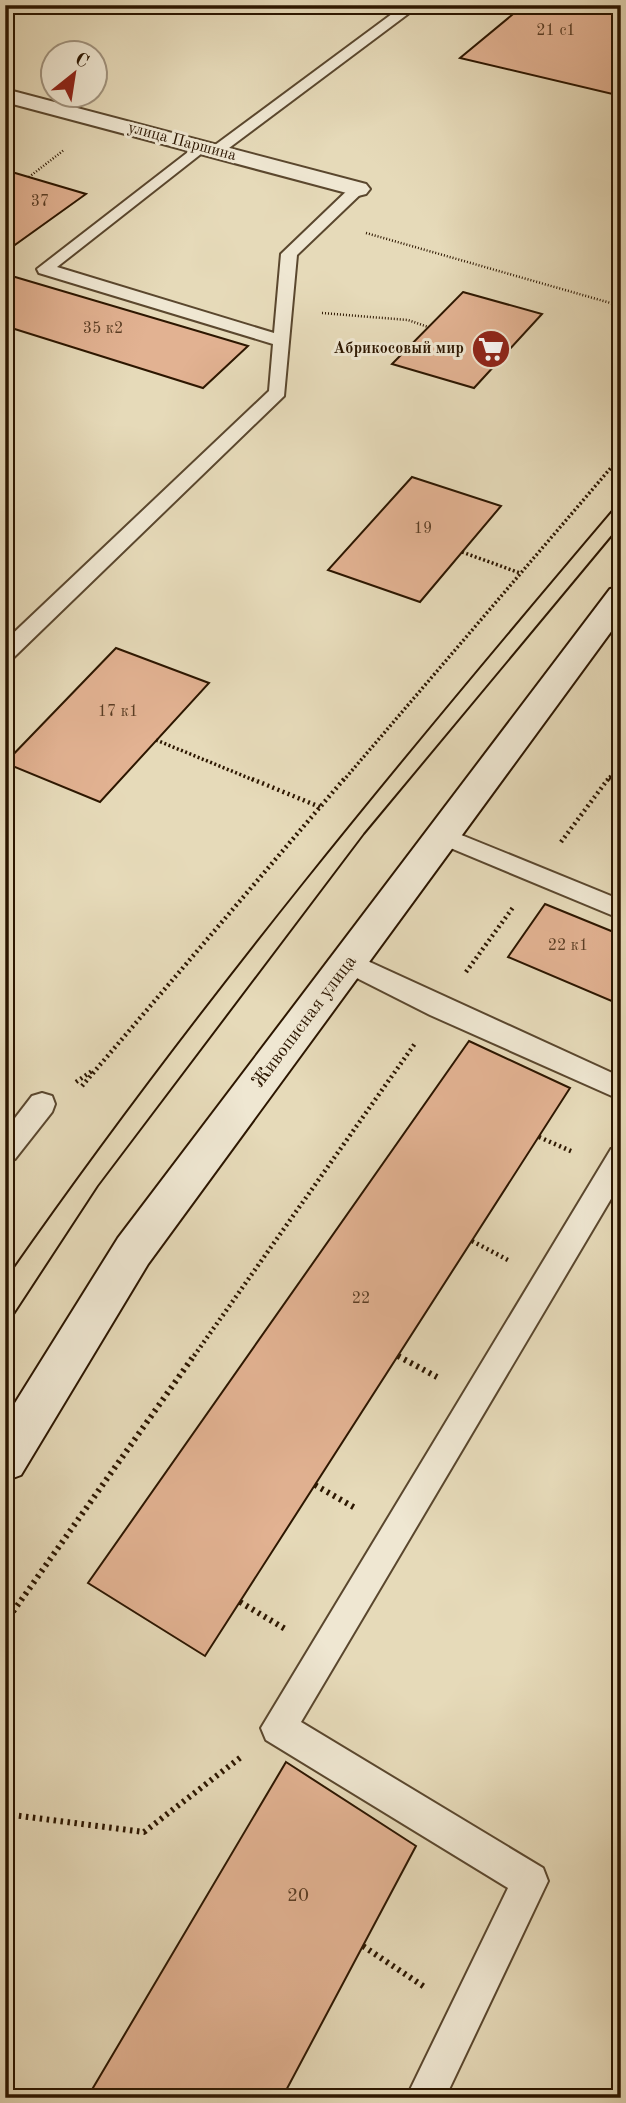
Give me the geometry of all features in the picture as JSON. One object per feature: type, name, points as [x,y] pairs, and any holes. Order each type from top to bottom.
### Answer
[{"type":"street","name":"улица Паршина","points":[[5,95],[358,189]]},
{"type":"street","name":"Живописная улица","points":[[5,1460],[133,1251],[621,596]]},
{"type":"lane","points":[[282,341],[45,269],[208,149],[413,5]]},
{"type":"lane","points":[[5,653],[278,392],[289,254],[358,189]]},
{"type":"lane","points":[[444,836],[621,910]]},
{"type":"lane","points":[[350,963],[439,1008],[621,1089]]},
{"type":"lane","points":[[5,1151],[42,1104]]},
{"type":"lane","points":[[425,2098],[530,1881],[278,1728],[621,1157]]},
{"type":"path","points":[[29,177],[67,148]]},
{"type":"path","points":[[284,309],[408,320],[428,327]]},
{"type":"path","points":[[79,1091],[621,456]]},
{"type":"path","points":[[462,552],[520,573]]},
{"type":"path","points":[[156,740],[320,807]]},
{"type":"path","points":[[5,1623],[439,1008],[621,762]]},
{"type":"path","points":[[609,778],[621,783]]},
{"type":"path","points":[[240,1602],[324,1652]]},
{"type":"path","points":[[5,1814],[144,1832],[278,1728]]},
{"type":"path","points":[[363,1946],[465,2015]]},
{"type":"building","points":[[524,5],[621,5],[621,96],[460,58]]},
{"type":"building","points":[[5,170],[86,194],[5,252]]},
{"type":"building","points":[[5,274],[248,346],[203,388],[5,326]]},
{"type":"building","points":[[463,292],[542,314],[474,388],[392,364]]},
{"type":"building","points":[[412,477],[501,506],[420,602],[328,570]]},
{"type":"building","points":[[116,648],[209,683],[100,802],[5,763]]},
{"type":"building","points":[[545,904],[621,935],[621,1005],[508,957]]},
{"type":"building","points":[[469,1041],[570,1088],[205,1656],[88,1583]]},
{"type":"building","points":[[286,1762],[416,1846],[282,2098],[87,2098]]},
{"type":"tram line","points":[[5,1280],[151,1079],[304,882],[621,500]]},
{"type":"tram line","points":[[5,1328],[98,1186],[364,834],[621,525]]},
{"type":"place","name":"Абрикосовый мир","points":[[491,349]]}]
